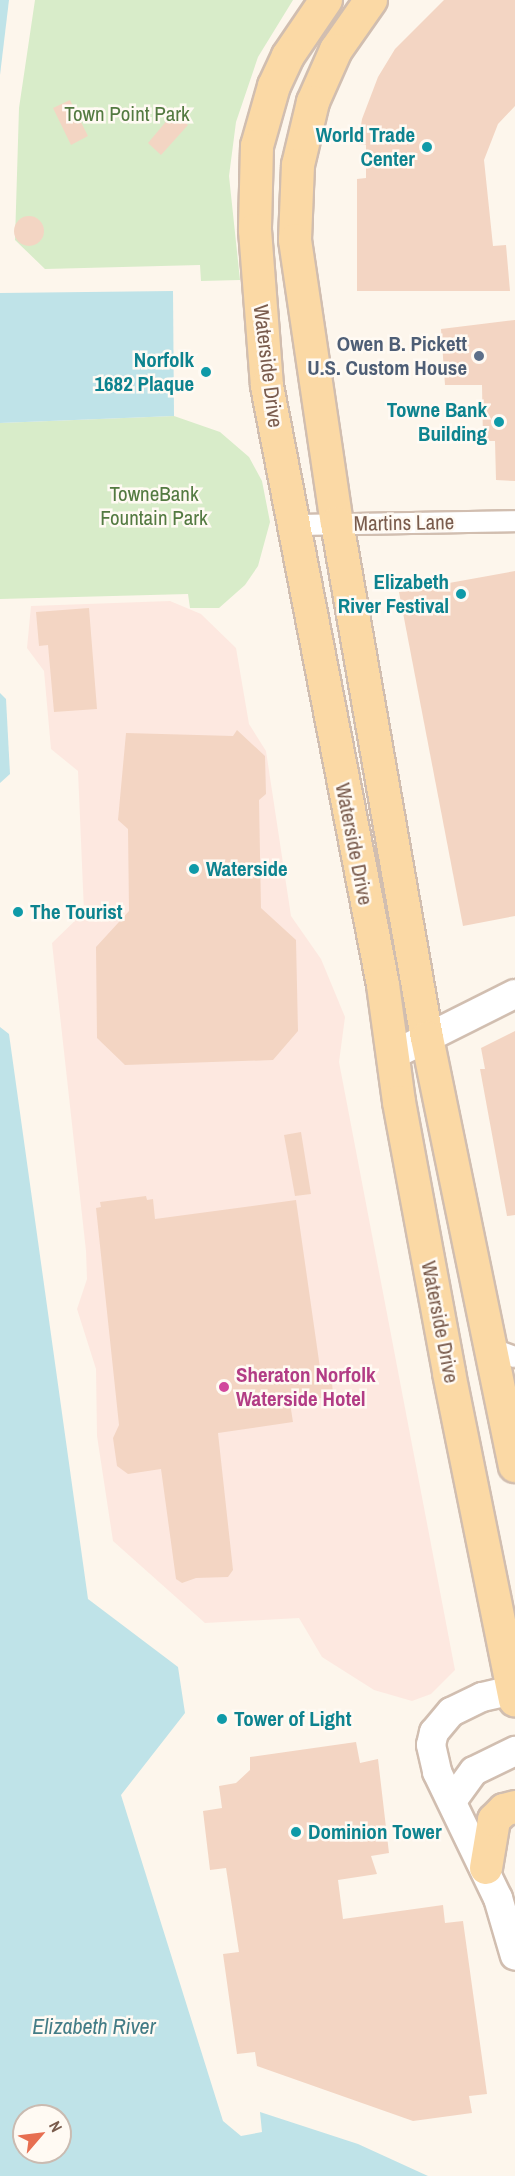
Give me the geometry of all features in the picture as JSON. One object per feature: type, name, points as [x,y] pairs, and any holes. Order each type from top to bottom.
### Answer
[{"type":"main road","name":"Waterside Drive","points":[[327,0],[288,56],[274,86],[257,146],[255,230],[266,376],[309,610],[383,985],[393,1055],[449,1373],[514,1693]]},
{"type":"main road","name":"Waterside Drive","points":[[371,0],[336,50],[322,78],[297,165],[294,199],[295,240],[337,523],[427,1038],[503,1353],[515,1466]]},
{"type":"main road","points":[[309,610],[328,613],[356,631]]},
{"type":"main road","points":[[393,1055],[515,994]]},
{"type":"main road","points":[[482,1814],[434,1763],[434,1732],[444,1718],[460,1707],[514,1693]]},
{"type":"main road","points":[[515,1752],[474,1771],[482,1814],[486,1868],[515,1956]]},
{"type":"street","name":"Martins Lane","points":[[293,525],[515,521]]},
{"type":"shaded area","points":[[170,601],[201,614],[236,648],[249,724],[266,751],[291,916],[321,959],[345,1017],[339,1062],[455,1670],[431,1694],[412,1701],[374,1690],[322,1657],[299,1618],[205,1623],[113,1541],[97,1436],[96,1369],[77,1309],[87,1279],[86,1251],[52,943],[84,912],[78,771],[51,749],[44,671],[27,648],[31,606]]},
{"type":"green space","name":"Town Point Park","points":[[35,0],[293,0],[258,57],[236,122],[229,176],[240,280],[201,281],[200,265],[45,269],[15,240],[19,108]]},
{"type":"green space","name":"TowneBank Fountain Park","points":[[174,416],[220,432],[249,457],[262,481],[270,522],[258,566],[245,585],[219,608],[190,608],[188,594],[0,599],[0,423]]},
{"type":"water","points":[[0,0],[9,0],[0,75]]},
{"type":"water","points":[[173,291],[174,416],[0,423],[0,293]]},
{"type":"water","points":[[0,693],[6,699],[10,774],[0,783]]},
{"type":"water","name":"Elizabeth River","points":[[0,1027],[9,1034],[88,1599],[178,1667],[185,1713],[121,1795],[223,2121],[241,2136],[262,2132],[260,2112],[358,2144],[428,2176],[0,2176]]},
{"type":"building","name":"World Trade Center","points":[[444,0],[515,0],[515,106],[498,124],[484,160],[493,246],[506,245],[510,291],[357,291],[357,179],[366,178],[366,145],[358,144],[362,119],[378,77],[395,49]]},
{"type":"building","points":[[70,100],[88,136],[71,145],[53,108]]},
{"type":"building","points":[[174,112],[188,125],[161,155],[148,143]]},
{"type":"building","points":[[29,216],[40,220],[44,231],[40,242],[29,246],[18,242],[14,231],[18,220]]},
{"type":"building","name":"Owen B. Pickett U.S. Custom House","points":[[515,320],[515,481],[496,480],[495,441],[483,441],[482,385],[445,385],[441,329]]},
{"type":"building","points":[[515,571],[515,916],[463,926],[399,592]]},
{"type":"building","points":[[89,608],[97,709],[54,712],[48,645],[39,646],[36,612]]},
{"type":"building","name":"Waterside","points":[[237,730],[265,756],[266,794],[259,800],[261,908],[296,940],[298,1031],[273,1060],[125,1065],[97,1038],[96,947],[129,911],[128,829],[118,820],[126,733],[233,736]]},
{"type":"building","points":[[515,1031],[515,1215],[507,1216],[480,1069],[485,1069],[481,1048]]},
{"type":"building","points":[[301,1132],[311,1194],[295,1196],[284,1135]]},
{"type":"building","name":"Sheraton Norfolk Waterside Hotel","points":[[146,1196],[147,1200],[153,1199],[155,1219],[296,1200],[322,1382],[332,1381],[333,1396],[290,1403],[293,1422],[218,1433],[233,1570],[228,1577],[196,1578],[182,1583],[176,1579],[161,1469],[128,1474],[117,1466],[113,1438],[119,1425],[96,1208],[101,1207],[100,1202]]},
{"type":"building","points":[[356,1742],[360,1763],[378,1759],[389,1853],[371,1856],[377,1874],[338,1880],[343,1919],[443,1905],[445,1923],[463,1921],[487,2094],[469,2096],[472,2113],[413,2121],[257,2066],[255,2052],[237,2054],[223,1954],[239,1952],[226,1868],[210,1870],[203,1811],[222,1808],[219,1786],[236,1783],[250,1770],[250,1757]]},
{"type":"place","name":"World Trade Center","points":[[427,147]]},
{"type":"place","name":"Owen B. Pickett U.S. Custom House","points":[[479,356]]},
{"type":"place","name":"Norfolk 1682 Plaque","points":[[206,372]]},
{"type":"place","name":"Towne Bank Building","points":[[499,422]]},
{"type":"place","name":"Elizabeth River Festival","points":[[461,594]]},
{"type":"place","name":"Waterside","points":[[194,869]]},
{"type":"place","name":"The Tourist","points":[[18,912]]},
{"type":"place","name":"Sheraton Norfolk Waterside Hotel","points":[[224,1387]]},
{"type":"place","name":"Tower of Light","points":[[222,1719]]},
{"type":"place","name":"Dominion Tower","points":[[296,1832]]}]
